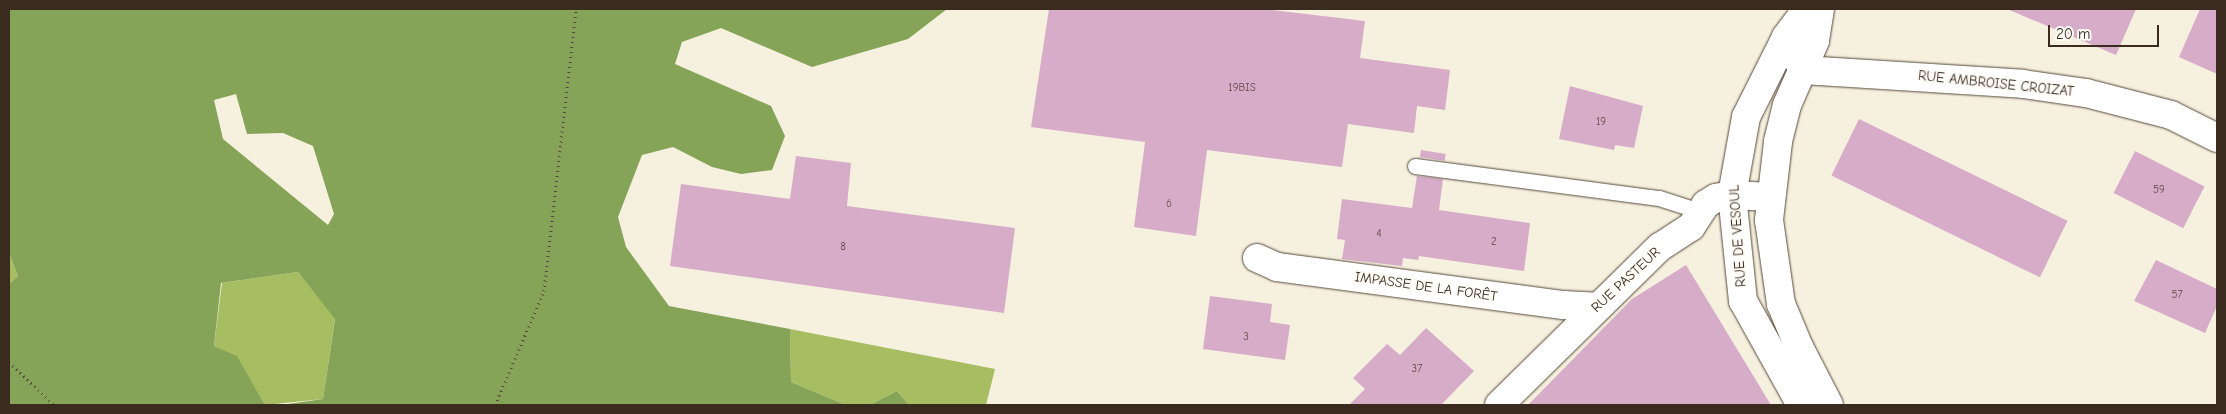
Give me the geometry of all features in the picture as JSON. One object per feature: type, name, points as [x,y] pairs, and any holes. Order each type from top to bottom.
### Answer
[{"type":"street","name":"RUE DE VESOUL","points":[[1801,405],[1743,302],[1732,195],[1746,117],[1786,38],[1807,9]]},
{"type":"street","points":[[1820,9],[1815,41],[1788,105],[1771,197],[1770,220],[1781,304],[1799,348],[1829,405]]},
{"type":"street","points":[[1786,38],[1803,70]]},
{"type":"street","name":"RUE AMBROISE CROIZAT","points":[[1803,70],[2023,84],[2086,93],[2171,115],[2217,138]]},
{"type":"street","name":"RUE PASTEUR","points":[[1499,405],[1597,307],[1660,248],[1691,227],[1699,211],[1716,198],[1732,195],[1771,197]]},
{"type":"street","name":"IMPASSE DE LA FORÊT","points":[[1257,258],[1277,267],[1563,305],[1597,307]]},
{"type":"lane","points":[[1415,166],[1660,198],[1699,211]]},
{"type":"path","points":[[495,405],[544,291],[576,9]]},
{"type":"path","points":[[9,362],[54,405]]},
{"type":"green space","points":[[9,9],[947,9],[908,39],[812,67],[721,28],[682,42],[675,64],[771,106],[785,136],[772,170],[741,174],[712,167],[673,147],[642,155],[618,217],[626,247],[669,306],[790,329],[791,382],[846,405],[281,405],[323,399],[335,319],[298,272],[221,283],[214,346],[237,356],[265,405],[9,405],[9,284],[18,276],[9,253]],"holes":[[[236,94],[247,134],[283,133],[313,146],[334,214],[328,225],[223,139],[214,100]]]},
{"type":"green space","points":[[9,253],[18,276],[9,284]]},
{"type":"green space","points":[[298,272],[335,318],[323,399],[265,405],[237,357],[214,346],[222,283]]},
{"type":"green space","points":[[790,329],[995,369],[986,405],[909,405],[897,391],[870,405],[846,405],[791,382]]},
{"type":"green space","points":[[897,391],[909,405],[870,405]]},
{"type":"building","points":[[1049,9],[1263,9],[1365,21],[1360,58],[1450,70],[1445,110],[1417,106],[1414,133],[1348,124],[1342,167],[1207,150],[1196,236],[1134,227],[1145,142],[1031,127]]},
{"type":"building","points":[[2007,9],[2136,9],[2116,55]]},
{"type":"building","points":[[2200,9],[2217,9],[2217,74],[2179,57]]},
{"type":"building","points":[[1570,86],[1643,106],[1634,148],[1615,145],[1614,150],[1559,139]]},
{"type":"building","points":[[1859,119],[2068,221],[2040,277],[1831,176]]},
{"type":"building","points":[[1421,150],[1446,154],[1445,161],[1420,157]]},
{"type":"building","points":[[2135,151],[2204,186],[2183,228],[2114,193]]},
{"type":"building","points":[[796,156],[851,163],[847,206],[1015,228],[1004,313],[670,266],[681,184],[790,199]]},
{"type":"building","points":[[1417,176],[1443,179],[1439,210],[1530,223],[1524,271],[1419,256],[1418,260],[1403,258],[1402,266],[1342,259],[1345,240],[1337,239],[1342,199],[1412,208]]},
{"type":"building","points":[[2156,260],[2217,289],[2217,306],[2205,333],[2134,301]]},
{"type":"building","points":[[1686,265],[1771,405],[1528,405],[1632,299]]},
{"type":"building","points":[[1210,296],[1272,304],[1270,322],[1290,325],[1285,360],[1203,349]]},
{"type":"building","points":[[1426,328],[1474,371],[1441,405],[1349,405],[1365,389],[1353,378],[1387,344],[1400,355]]}]
